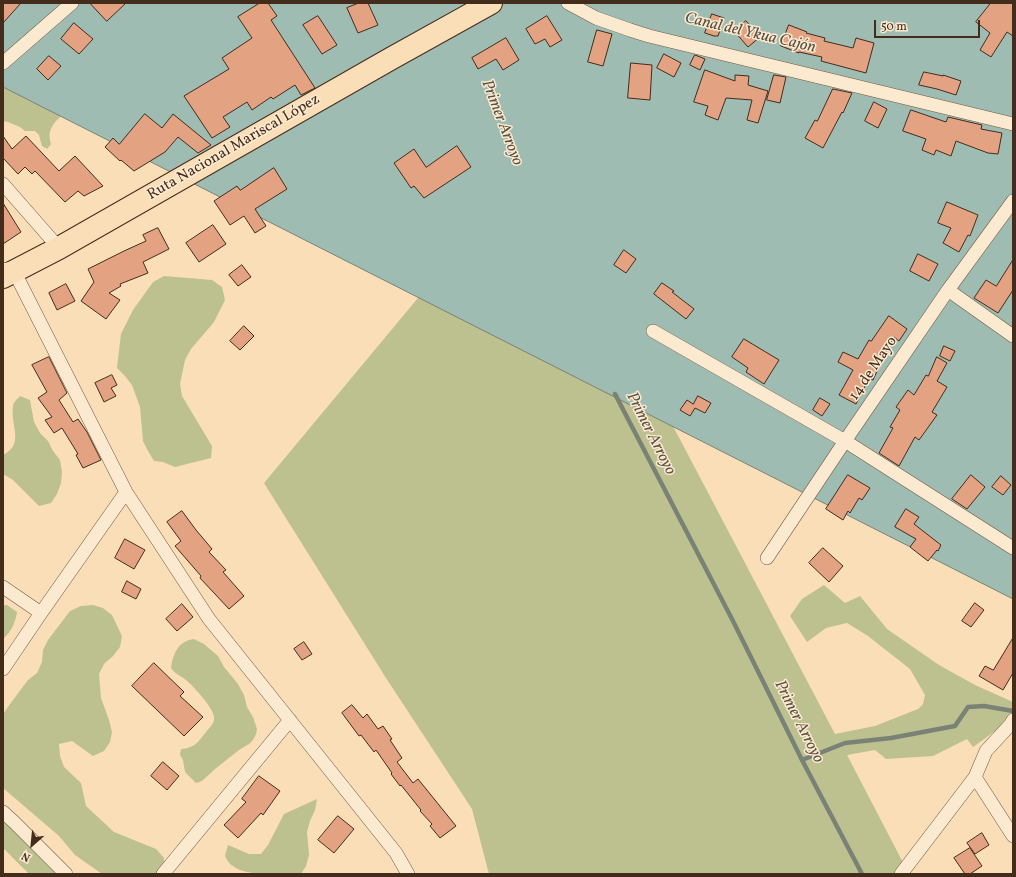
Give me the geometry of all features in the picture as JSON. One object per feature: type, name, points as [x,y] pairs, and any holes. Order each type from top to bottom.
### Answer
[{"type":"highway","name":"Ruta Nacional Mariscal López","points":[[7,272],[59,248],[491,3]]},
{"type":"street","points":[[3,63],[72,3]]},
{"type":"street","points":[[568,3],[596,18],[649,36],[1013,124]]},
{"type":"street","points":[[3,184],[59,248]]},
{"type":"street","name":"14 de Mayo","points":[[767,558],[948,290],[1013,201]]},
{"type":"street","points":[[7,272],[126,492],[209,619],[396,853],[408,874]]},
{"type":"street","points":[[948,290],[1013,336]]},
{"type":"street","points":[[653,331],[845,441],[1013,548]]},
{"type":"street","points":[[3,669],[126,492]]},
{"type":"street","points":[[3,587],[41,613]]},
{"type":"street","points":[[162,874],[290,720]]},
{"type":"street","points":[[902,874],[975,776],[986,751],[1011,722]]},
{"type":"street","points":[[975,776],[1013,836]]},
{"type":"street","points":[[3,812],[66,874]]},
{"type":"green space","points":[[3,75],[74,108],[59,118],[51,128],[51,144],[47,149],[42,146],[39,135],[35,131],[25,131],[20,127],[3,121]]},
{"type":"green space","points":[[492,209],[654,390],[835,734],[875,726],[918,709],[923,704],[925,695],[910,669],[868,636],[847,623],[826,628],[807,642],[790,616],[802,599],[824,585],[845,603],[860,596],[887,629],[939,665],[975,685],[1013,702],[1013,710],[998,729],[973,747],[967,739],[933,756],[886,759],[875,750],[847,755],[909,874],[489,874],[472,809],[386,678],[264,483]]},
{"type":"green space","points":[[164,276],[212,280],[222,287],[225,300],[214,322],[191,349],[185,360],[180,384],[182,396],[212,446],[211,458],[175,467],[163,462],[154,461],[148,451],[143,441],[140,407],[132,385],[117,368],[121,334],[133,310],[153,282]]},
{"type":"green space","points":[[20,396],[30,400],[34,422],[40,433],[48,441],[60,460],[62,472],[61,483],[57,494],[51,503],[39,506],[13,480],[3,474],[3,455],[10,451],[15,440],[13,405]]},
{"type":"green space","points":[[3,605],[7,605],[17,612],[13,627],[3,639]]},
{"type":"green space","points":[[93,605],[103,608],[112,615],[122,636],[120,647],[104,664],[99,674],[101,698],[112,732],[110,742],[104,751],[93,756],[72,741],[59,744],[60,756],[64,767],[81,783],[86,806],[114,832],[156,849],[164,858],[164,870],[162,874],[102,874],[75,855],[59,836],[3,788],[3,714],[28,680],[37,673],[42,662],[43,650],[48,640],[70,611],[81,606]]},
{"type":"green space","points":[[194,639],[204,644],[218,656],[224,667],[238,684],[244,695],[247,707],[253,717],[257,729],[253,740],[249,744],[239,750],[202,781],[196,783],[185,772],[183,760],[180,755],[181,749],[193,746],[198,742],[214,721],[214,715],[208,704],[198,693],[186,680],[176,674],[171,668],[173,658],[180,645],[188,640]]},
{"type":"green space","points":[[317,799],[315,810],[307,832],[309,855],[306,866],[301,874],[265,874],[247,872],[239,870],[228,862],[225,856],[228,845],[249,854],[261,854],[268,845],[284,814]]},
{"type":"green space","points":[[3,810],[70,874],[29,874],[3,848]]},
{"type":"water","name":"Canal del Ykua Cajón","points":[[3,3],[1013,3],[1013,599],[3,87]]},
{"type":"building","points":[[3,3],[21,3],[3,23]]},
{"type":"building","points":[[90,3],[126,3],[107,21]]},
{"type":"building","points":[[260,3],[268,3],[277,16],[271,20],[315,88],[301,95],[295,85],[273,99],[271,97],[252,110],[247,102],[223,117],[230,127],[212,138],[184,96],[229,69],[222,58],[252,38],[238,17]]},
{"type":"building","points":[[359,3],[368,3],[378,25],[358,33],[347,8]]},
{"type":"building","points":[[991,3],[1013,3],[1013,36],[1007,32],[991,57],[980,50],[990,33],[976,22]]},
{"type":"building","points":[[712,14],[724,18],[718,36],[705,33]]},
{"type":"building","points":[[318,16],[337,45],[322,54],[303,25]]},
{"type":"building","points":[[547,16],[562,40],[550,47],[545,39],[535,44],[526,29]]},
{"type":"building","points":[[746,21],[760,37],[748,47],[734,31]]},
{"type":"building","points":[[74,23],[93,39],[79,54],[61,39]]},
{"type":"building","points":[[789,25],[807,32],[806,33],[825,38],[824,41],[853,48],[856,38],[874,43],[866,73],[821,61],[822,57],[799,53],[781,46]]},
{"type":"building","points":[[597,30],[612,34],[603,66],[588,62]]},
{"type":"building","points":[[506,38],[519,60],[503,70],[496,59],[478,69],[472,58]]},
{"type":"building","points":[[664,54],[681,63],[674,77],[657,68]]},
{"type":"building","points":[[695,55],[705,59],[700,70],[690,65]]},
{"type":"building","points":[[49,56],[61,66],[48,80],[37,69]]},
{"type":"building","points":[[631,63],[652,65],[650,100],[628,98]]},
{"type":"building","points":[[705,70],[735,81],[735,75],[749,76],[748,85],[768,91],[758,123],[747,120],[752,100],[726,98],[718,120],[705,115],[708,106],[694,102]]},
{"type":"building","points":[[924,72],[943,75],[961,81],[956,95],[919,85]]},
{"type":"building","points":[[774,75],[786,77],[780,103],[767,100]]},
{"type":"building","points":[[833,89],[852,93],[843,113],[842,112],[823,148],[805,138],[815,120],[817,121]]},
{"type":"building","points":[[874,102],[887,109],[878,128],[865,121]]},
{"type":"building","points":[[911,110],[946,122],[948,117],[982,125],[981,129],[1002,133],[998,154],[988,153],[956,141],[951,156],[936,150],[934,155],[922,150],[926,139],[903,131]]},
{"type":"building","points":[[145,114],[162,128],[173,114],[211,145],[198,153],[178,137],[165,152],[134,171],[121,160],[120,161],[105,147],[113,138],[119,144]]},
{"type":"building","points":[[3,136],[12,149],[26,136],[59,171],[75,156],[103,186],[84,196],[78,191],[65,202],[35,171],[32,174],[25,167],[18,174],[3,158]]},
{"type":"building","points":[[457,146],[471,167],[424,198],[414,186],[411,188],[394,163],[414,149],[426,167]]},
{"type":"building","points":[[274,168],[287,189],[255,209],[266,226],[255,233],[244,216],[230,225],[214,201],[237,186],[240,190]]},
{"type":"building","points":[[947,202],[978,215],[970,236],[968,235],[959,252],[943,243],[951,228],[938,223]]},
{"type":"building","points":[[3,203],[21,232],[3,244]]},
{"type":"building","points":[[213,225],[226,244],[199,262],[186,243]]},
{"type":"building","points":[[158,228],[169,249],[143,262],[148,273],[120,284],[121,286],[109,293],[120,300],[106,319],[81,301],[94,282],[88,269],[146,241],[143,235]]},
{"type":"building","points":[[624,250],[636,259],[626,273],[614,265]]},
{"type":"building","points":[[918,254],[938,264],[929,281],[910,271]]},
{"type":"building","points":[[1013,260],[1013,290],[998,313],[974,298],[986,280],[996,286]]},
{"type":"building","points":[[242,265],[251,277],[238,286],[229,275]]},
{"type":"building","points":[[662,283],[674,291],[672,292],[694,309],[686,319],[654,294]]},
{"type":"building","points":[[66,284],[75,301],[57,310],[49,293]]},
{"type":"building","points":[[889,316],[907,329],[899,341],[894,337],[877,369],[873,380],[869,378],[856,404],[839,395],[853,370],[838,362],[843,352],[858,359],[869,340],[871,341]]},
{"type":"building","points":[[244,326],[254,336],[240,350],[230,341]]},
{"type":"building","points":[[744,339],[779,360],[764,384],[746,372],[748,368],[732,357]]},
{"type":"building","points":[[944,346],[955,351],[950,361],[940,356]]},
{"type":"building","points":[[49,357],[67,393],[59,400],[73,422],[78,419],[87,432],[101,460],[83,468],[76,455],[78,454],[62,428],[54,433],[45,420],[52,417],[38,398],[47,392],[32,365]]},
{"type":"building","points":[[937,357],[947,363],[937,381],[947,387],[932,412],[937,415],[919,440],[915,437],[899,466],[879,453],[893,428],[890,427],[900,410],[896,407],[908,390],[914,395],[926,375],[928,376]]},
{"type":"building","points":[[112,375],[117,385],[111,388],[116,396],[104,402],[95,383]]},
{"type":"building","points":[[698,396],[711,403],[705,413],[695,408],[690,416],[680,410],[687,400],[693,404]]},
{"type":"building","points":[[820,398],[830,404],[822,416],[813,410]]},
{"type":"building","points":[[848,475],[870,488],[862,500],[859,498],[850,513],[848,511],[843,520],[826,509]]},
{"type":"building","points":[[971,475],[985,487],[967,509],[952,499]]},
{"type":"building","points":[[1001,476],[1011,485],[1003,495],[992,487]]},
{"type":"building","points":[[906,509],[919,517],[914,524],[941,545],[938,551],[937,550],[928,561],[910,547],[916,539],[895,527]]},
{"type":"building","points":[[182,511],[212,549],[209,552],[226,570],[223,572],[244,596],[229,609],[200,578],[201,576],[175,546],[181,541],[167,522]]},
{"type":"building","points":[[125,539],[145,550],[134,569],[115,558]]},
{"type":"building","points":[[823,548],[843,566],[829,582],[809,563]]},
{"type":"building","points":[[127,581],[141,589],[136,599],[122,592]]},
{"type":"building","points":[[975,603],[984,610],[971,627],[962,621]]},
{"type":"building","points":[[182,604],[193,617],[177,631],[166,619]]},
{"type":"building","points":[[1013,638],[1013,673],[1003,690],[979,676],[985,666],[993,670]]},
{"type":"building","points":[[304,642],[312,654],[302,660],[294,649]]},
{"type":"building","points":[[154,663],[184,692],[180,696],[203,717],[184,736],[132,686]]},
{"type":"building","points":[[352,705],[363,718],[367,714],[378,729],[383,726],[402,758],[397,762],[413,783],[418,779],[456,826],[440,838],[430,826],[432,824],[391,774],[392,773],[376,750],[374,752],[361,735],[359,736],[342,713]]},
{"type":"building","points":[[163,762],[179,776],[167,790],[151,776]]},
{"type":"building","points":[[259,776],[280,791],[263,815],[261,813],[238,838],[224,825],[246,802],[242,799]]},
{"type":"building","points":[[338,816],[354,829],[334,853],[318,840]]},
{"type":"building","points":[[982,833],[989,845],[975,854],[967,843]]},
{"type":"building","points":[[970,848],[982,866],[970,874],[965,874],[954,858]]},
{"type":"waterway","name":"Primer Arroyo","points":[[615,394],[862,874]]},
{"type":"waterway","points":[[802,760],[845,743],[891,738],[955,726],[968,707],[984,706],[1013,711]]}]
